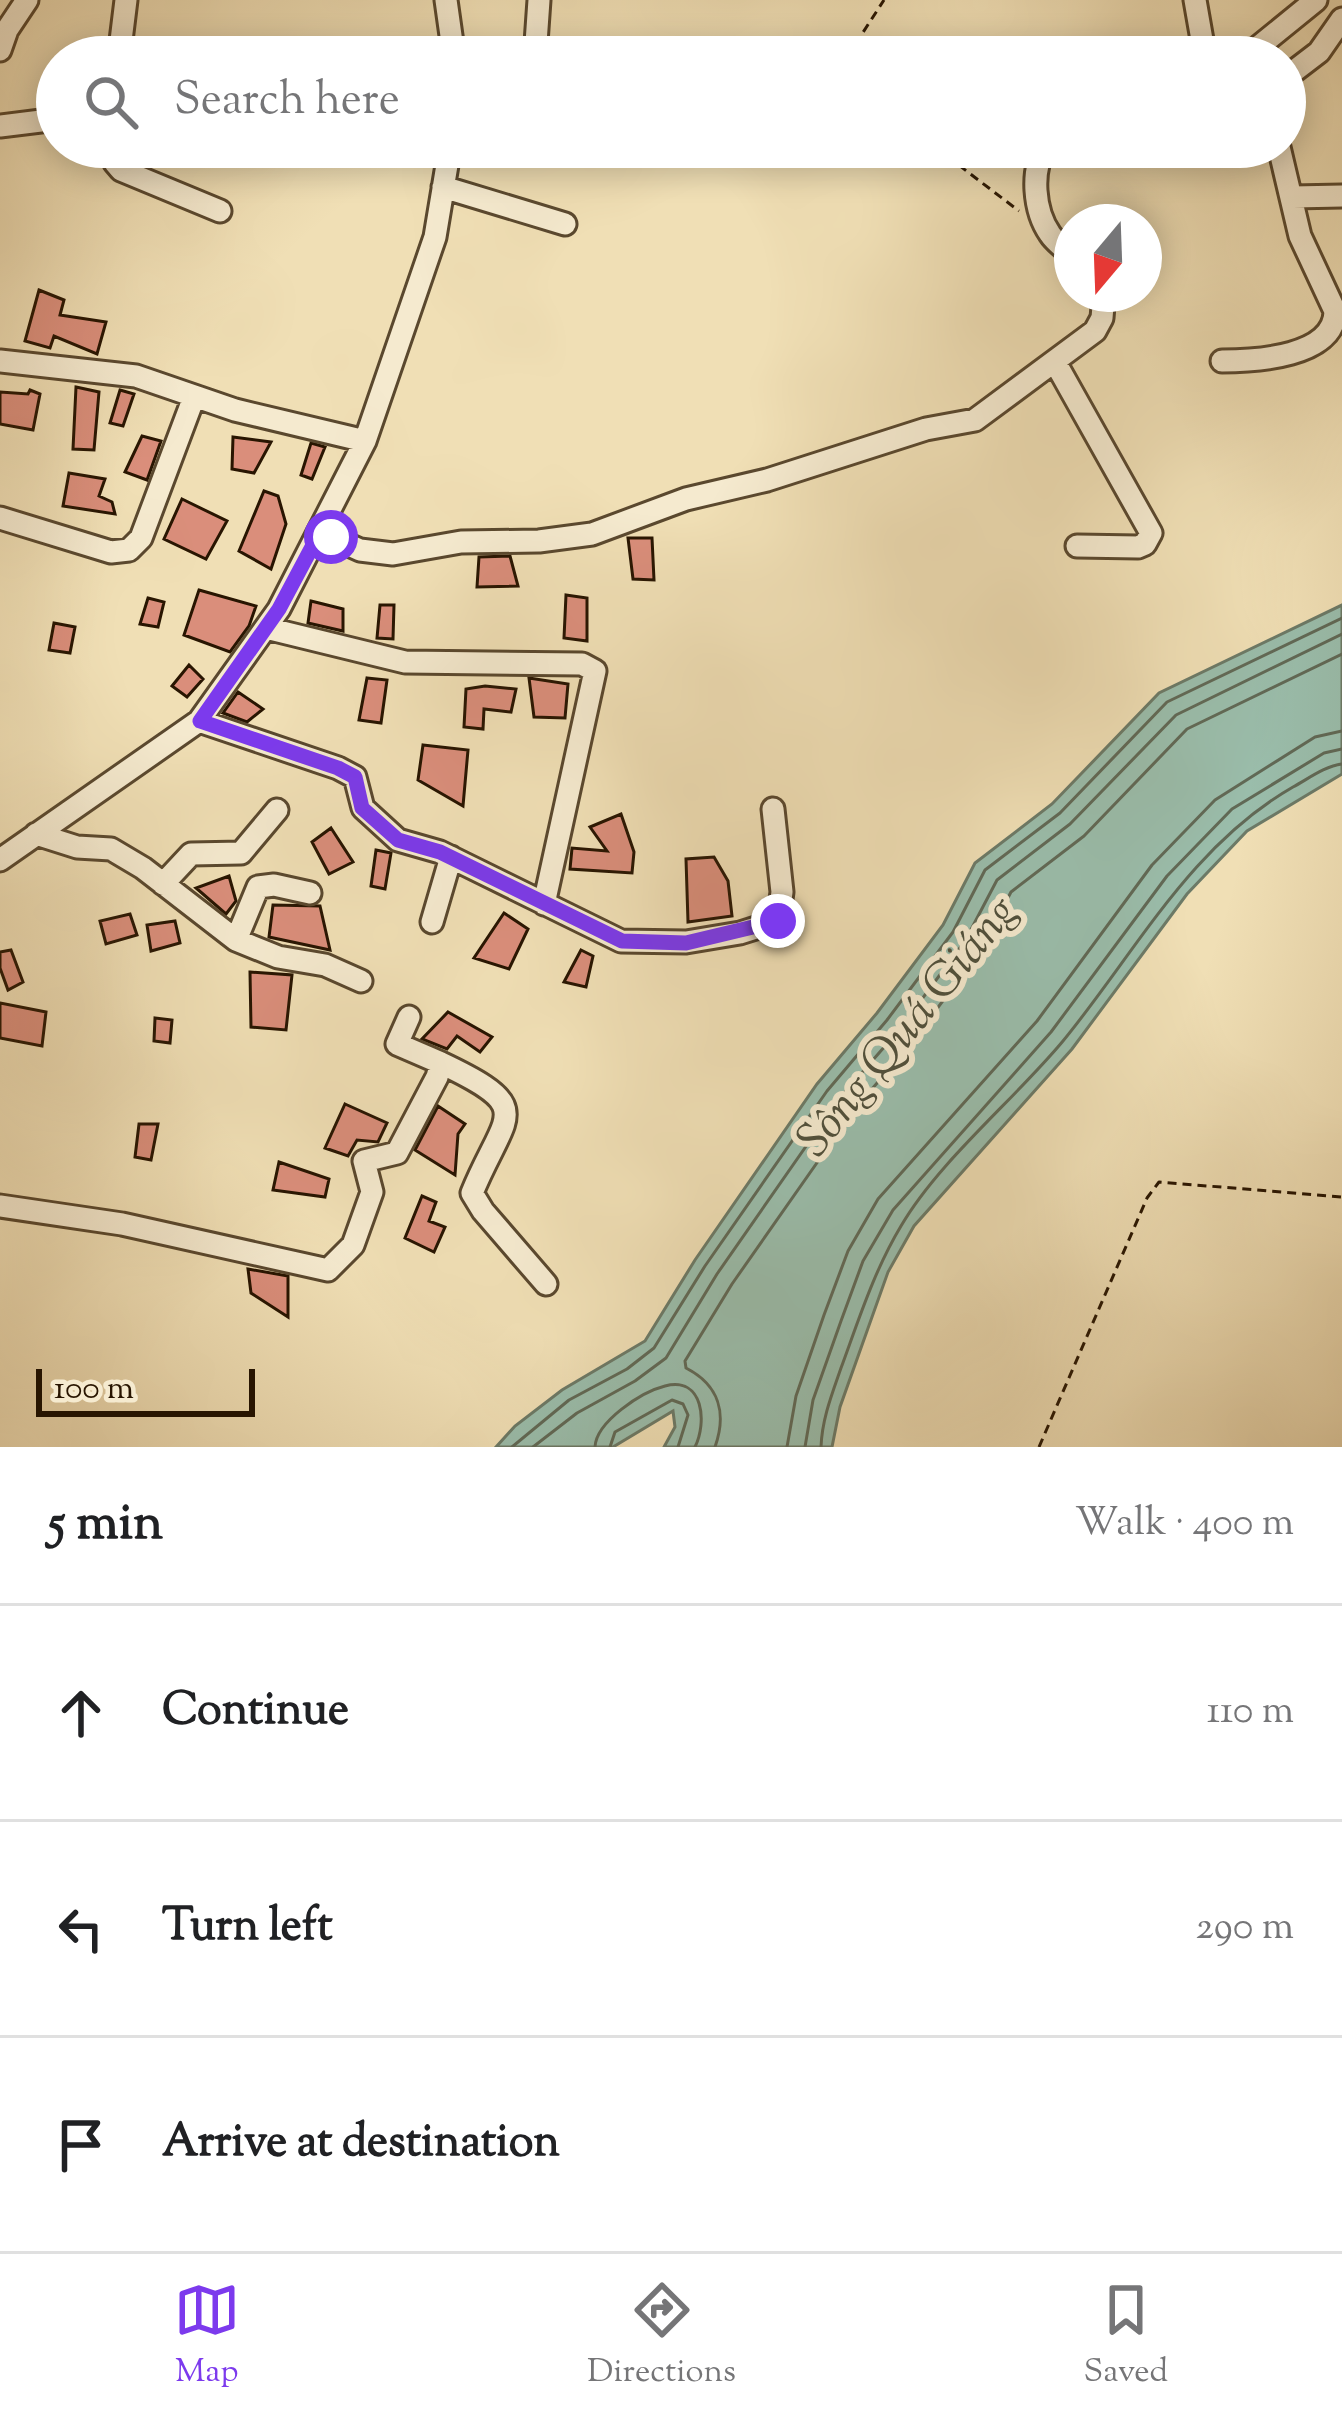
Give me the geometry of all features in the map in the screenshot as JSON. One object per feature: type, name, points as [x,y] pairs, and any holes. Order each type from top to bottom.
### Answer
[{"type":"street","points":[[2,34],[27,0]]},
{"type":"street","points":[[122,36],[126,0]]},
{"type":"street","points":[[446,0],[451,36]]},
{"type":"street","points":[[536,36],[539,0]]},
{"type":"street","points":[[1195,0],[1201,36]]},
{"type":"street","points":[[1272,36],[1316,0]]},
{"type":"street","points":[[1306,62],[1342,20]]},
{"type":"street","points":[[0,126],[36,121]]},
{"type":"street","points":[[119,168],[220,211]]},
{"type":"street","points":[[0,860],[200,721],[266,628],[365,441],[435,237],[446,168]]},
{"type":"street","points":[[1037,168],[1049,234],[1054,239]]},
{"type":"street","points":[[1222,361],[1274,358],[1301,350],[1321,338],[1335,321],[1335,311],[1300,236],[1285,168]]},
{"type":"street","points":[[443,187],[565,224]]},
{"type":"street","points":[[1293,197],[1342,196]]},
{"type":"street","points":[[320,532],[360,550],[393,554],[461,542],[539,541],[592,533],[686,499],[767,480],[926,429],[974,420],[1095,331],[1102,312]]},
{"type":"street","points":[[0,361],[136,376],[194,397],[365,441]]},
{"type":"street","points":[[1055,362],[1151,533],[1138,548],[1077,547]]},
{"type":"street","points":[[0,518],[111,552],[128,550],[141,538],[194,397]]},
{"type":"street","points":[[266,628],[405,662],[582,664],[595,671],[544,904]]},
{"type":"street","points":[[200,721],[338,768],[355,777],[362,808],[398,840],[451,857],[622,941],[686,943],[778,921],[782,892],[773,809]]},
{"type":"street","points":[[163,884],[191,854],[241,853],[277,810]]},
{"type":"street","points":[[36,834],[77,848],[111,849],[236,940],[278,957],[325,965],[361,982]]},
{"type":"street","points":[[431,922],[451,857]]},
{"type":"street","points":[[236,940],[258,887],[274,885],[310,893]]},
{"type":"street","points":[[409,1017],[397,1044],[488,1086],[505,1102],[508,1111],[501,1138],[472,1193],[546,1284]]},
{"type":"street","points":[[0,1206],[122,1224],[328,1270],[353,1245],[372,1192],[364,1161],[398,1153],[441,1063]]},
{"type":"path","points":[[861,36],[884,0]]},
{"type":"path","points":[[963,168],[1049,234]]},
{"type":"path","points":[[1039,1447],[1147,1198],[1159,1182],[1342,1197]]},
{"type":"water","name":"Sông Quá Giáng","points":[[1342,605],[1342,774],[1247,831],[1187,894],[1072,1049],[914,1226],[888,1272],[840,1407],[832,1447],[664,1447],[675,1427],[673,1411],[613,1447],[496,1447],[562,1390],[645,1341],[817,1084],[943,925],[975,863],[1052,804],[1159,693]]},
{"type":"building","points":[[39,290],[64,300],[60,315],[106,322],[97,354],[54,336],[50,348],[25,341]]},
{"type":"building","points":[[76,387],[99,392],[94,450],[73,449]]},
{"type":"building","points":[[30,390],[40,394],[33,430],[0,424],[0,392],[28,394]]},
{"type":"building","points":[[120,390],[134,394],[123,426],[110,423]]},
{"type":"building","points":[[142,436],[161,441],[147,480],[125,472]]},
{"type":"building","points":[[233,437],[271,442],[254,473],[232,469]]},
{"type":"building","points":[[311,443],[325,447],[312,479],[301,475]]},
{"type":"building","points":[[69,473],[105,479],[99,496],[112,502],[115,514],[63,506]]},
{"type":"building","points":[[264,491],[278,496],[286,524],[271,569],[239,551]]},
{"type":"building","points":[[182,499],[227,521],[206,559],[164,539]]},
{"type":"building","points":[[628,538],[652,538],[654,580],[633,579]]},
{"type":"building","points":[[510,556],[518,586],[477,587],[479,557]]},
{"type":"building","points":[[199,590],[256,606],[249,626],[230,652],[184,635]]},
{"type":"building","points":[[566,595],[587,598],[587,641],[564,638]]},
{"type":"building","points":[[148,598],[164,602],[158,627],[140,624]]},
{"type":"building","points":[[311,601],[343,609],[343,631],[308,623]]},
{"type":"building","points":[[380,605],[394,605],[393,639],[377,638]]},
{"type":"building","points":[[54,623],[75,627],[70,653],[49,650]]},
{"type":"building","points":[[189,665],[203,679],[187,697],[172,686]]},
{"type":"building","points":[[367,678],[387,680],[381,723],[359,720]]},
{"type":"building","points":[[529,678],[568,684],[565,718],[534,717]]},
{"type":"building","points":[[466,689],[516,689],[511,712],[484,709],[483,729],[464,727]]},
{"type":"building","points":[[238,692],[263,709],[247,722],[223,713]]},
{"type":"building","points":[[423,745],[468,750],[463,806],[418,780]]},
{"type":"building","points":[[621,814],[634,852],[632,873],[570,869],[572,848],[607,851],[590,827]]},
{"type":"building","points":[[331,828],[353,862],[329,874],[312,842]]},
{"type":"building","points":[[376,850],[391,853],[385,889],[371,886]]},
{"type":"building","points":[[714,857],[728,881],[732,916],[688,922],[686,859]]},
{"type":"building","points":[[229,876],[236,901],[226,914],[196,888]]},
{"type":"building","points":[[273,905],[320,906],[330,950],[269,937]]},
{"type":"building","points":[[504,913],[528,929],[509,969],[474,958]]},
{"type":"building","points":[[130,914],[137,935],[106,944],[100,921]]},
{"type":"building","points":[[175,921],[180,943],[151,951],[147,925]]},
{"type":"building","points":[[11,950],[23,982],[8,990],[0,952]]},
{"type":"building","points":[[581,950],[593,956],[586,987],[564,982]]},
{"type":"building","points":[[250,972],[292,975],[286,1030],[251,1027]]},
{"type":"building","points":[[0,1003],[46,1012],[42,1046],[0,1038]]},
{"type":"building","points":[[448,1012],[492,1037],[480,1052],[457,1036],[447,1049],[422,1039]]},
{"type":"building","points":[[155,1018],[172,1020],[170,1043],[154,1041]]},
{"type":"building","points":[[345,1104],[387,1123],[378,1142],[357,1140],[348,1156],[325,1148]]},
{"type":"building","points":[[438,1106],[465,1124],[458,1134],[455,1175],[415,1150]]},
{"type":"building","points":[[139,1124],[158,1124],[151,1160],[135,1157]]},
{"type":"building","points":[[279,1162],[329,1179],[325,1197],[273,1190]]},
{"type":"building","points":[[422,1196],[436,1202],[429,1221],[445,1227],[434,1252],[405,1238]]},
{"type":"building","points":[[248,1269],[288,1276],[288,1317],[251,1293]]},
{"type":"route","points":[[331,537],[320,532],[279,609],[200,721],[338,768],[355,777],[362,808],[398,840],[440,852],[622,941],[686,943],[778,921]]}]
